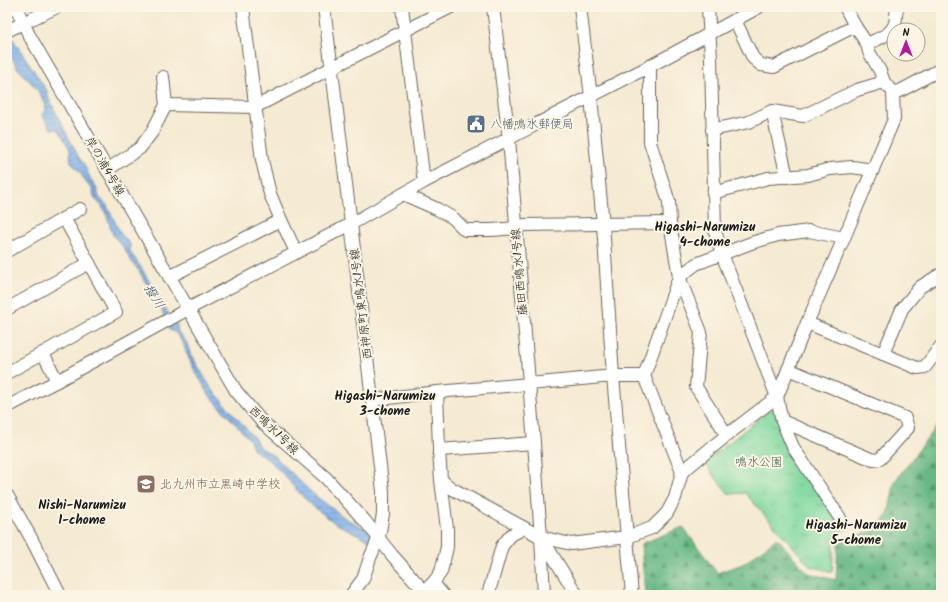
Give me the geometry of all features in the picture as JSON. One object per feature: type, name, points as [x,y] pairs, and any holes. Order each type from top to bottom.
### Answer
[{"type":"street","name":"岸の浦4号線","points":[[16,7],[29,35],[169,277],[186,311]]},
{"type":"street","points":[[7,31],[57,7]]},
{"type":"street","points":[[243,7],[262,160],[270,194],[296,252]]},
{"type":"street","name":"西神原町東鳴水1号線","points":[[324,7],[383,491],[383,514],[378,537],[362,579],[351,595]]},
{"type":"street","points":[[402,7],[424,182]]},
{"type":"street","points":[[166,105],[255,106],[451,7]]},
{"type":"street","name":"藤田西鳴水1号線","points":[[493,7],[509,139],[534,443],[544,595]]},
{"type":"street","points":[[580,7],[591,97],[603,224],[613,376],[632,595]]},
{"type":"street","points":[[708,7],[711,59],[715,231],[722,254],[777,397],[782,421],[793,447],[840,518]]},
{"type":"street","points":[[7,407],[351,224],[424,182],[591,97],[758,7]]},
{"type":"street","points":[[441,480],[451,488],[540,537],[571,544],[627,537],[652,528],[666,513],[675,498],[682,472],[777,397],[894,119],[893,92],[884,82],[880,71],[869,52],[868,44],[854,26],[845,7]]},
{"type":"street","points":[[868,44],[887,34],[895,24],[896,9],[898,7]]},
{"type":"street","points":[[735,20],[753,58],[761,65],[774,67],[854,26]]},
{"type":"street","points":[[650,66],[650,142],[669,202],[670,223],[679,277],[701,332],[696,387],[727,435]]},
{"type":"street","points":[[893,92],[900,90],[941,69]]},
{"type":"street","points":[[107,170],[140,148],[152,132],[166,105],[163,77]]},
{"type":"street","points":[[712,130],[749,122],[772,111],[803,116],[857,90],[884,82]]},
{"type":"street","points":[[772,111],[787,177]]},
{"type":"street","points":[[714,193],[768,178],[808,175],[830,169],[852,167],[873,170]]},
{"type":"street","points":[[403,194],[453,218],[465,230],[516,228],[524,225],[670,223]]},
{"type":"street","points":[[7,251],[80,209]]},
{"type":"street","points":[[7,373],[116,312],[64,218]]},
{"type":"street","points":[[169,277],[281,220]]},
{"type":"street","points":[[682,472],[644,376],[679,277],[696,264],[778,234],[809,231],[844,238]]},
{"type":"street","points":[[7,309],[89,263]]},
{"type":"street","points":[[883,354],[902,309],[920,287],[941,274]]},
{"type":"street","name":"西鳴水1号線","points":[[186,311],[236,391],[262,422],[326,478],[365,521],[392,555],[428,590],[443,595]]},
{"type":"street","points":[[807,323],[917,368],[925,367],[941,346]]},
{"type":"street","points":[[43,353],[57,381]]},
{"type":"street","points":[[782,421],[873,460],[880,458],[908,428],[905,418],[788,369]]},
{"type":"street","points":[[372,400],[437,392],[613,376],[644,376]]},
{"type":"street","points":[[428,590],[441,572],[447,547],[447,529],[439,450],[437,392]]},
{"type":"street","points":[[439,450],[534,443]]},
{"type":"street","points":[[7,495],[60,595]]},
{"type":"street","points":[[488,595],[502,546],[511,535],[524,528]]},
{"type":"street","points":[[540,537],[577,595]]},
{"type":"green space","name":"鳴水公園","points":[[771,409],[774,410],[798,465],[809,483],[817,489],[837,520],[848,526],[834,540],[832,572],[810,566],[745,493],[729,494],[705,462]]},
{"type":"green space","points":[[941,421],[941,595],[645,595],[641,544],[683,527],[717,573],[743,564],[777,538],[808,573],[836,580],[838,543],[876,529],[888,514],[895,481]]},
{"type":"water","name":"撥川","points":[[7,30],[47,91],[48,97],[79,158],[84,164],[96,187],[99,197],[106,204],[121,234],[130,244],[130,252],[177,325],[178,332],[187,343],[190,353],[212,389],[255,439],[259,447],[275,457],[313,494],[345,518],[376,535],[373,542],[335,523],[310,504],[273,464],[254,450],[250,440],[210,396],[195,371],[183,343],[175,332],[169,330],[160,306],[124,248],[113,235],[107,216],[102,206],[95,199],[92,189],[71,162],[70,150],[61,133],[57,129],[51,129],[42,115],[46,108],[45,103],[37,89],[18,69],[7,48]]},
{"type":"place","name":"八幡鳴水郵便局","points":[[476,124]]},
{"type":"place","name":"北九州市立黒崎中学校","points":[[146,484]]},
{"type":"district","name":"Higashi-Narumizu 4-chome","points":[[705,234]]},
{"type":"district","name":"Higashi-Narumizu 3-chome","points":[[385,402]]},
{"type":"district","name":"Nishi-Narumizu 1-chome","points":[[82,512]]},
{"type":"district","name":"Higashi-Narumizu 5-chome","points":[[856,532]]}]
